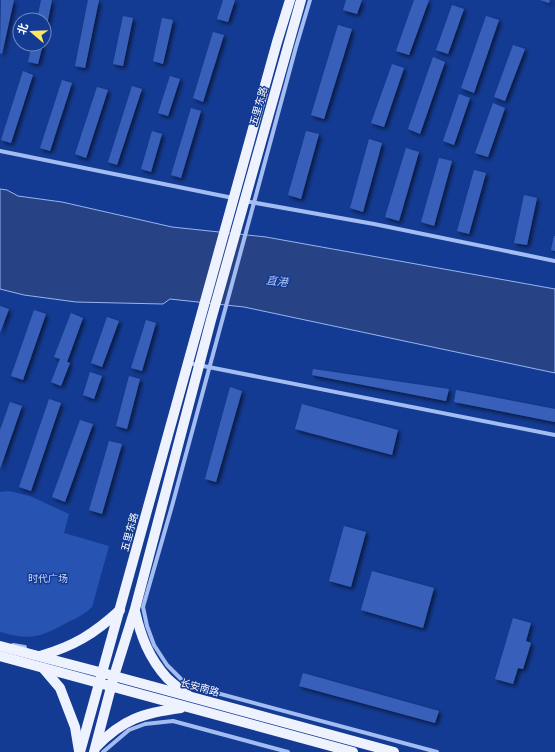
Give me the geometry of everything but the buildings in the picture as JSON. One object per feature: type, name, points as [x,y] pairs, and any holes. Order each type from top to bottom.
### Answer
[{"type":"main road","name":"五里东路","points":[[80,752],[188,363],[244,220],[245,201],[277,42],[290,0]]},
{"type":"main road","name":"五里东路","points":[[206,318],[230,215],[245,201],[301,0]]},
{"type":"main road","points":[[97,751],[111,687],[135,609],[198,365],[206,318]]},
{"type":"main road","points":[[135,609],[140,634],[156,664],[168,679],[191,698]]},
{"type":"main road","points":[[39,657],[66,648],[78,642],[101,627],[120,610]]},
{"type":"main road","name":"长安南路","points":[[0,646],[394,752]]},
{"type":"main road","points":[[0,656],[353,752]]},
{"type":"main road","points":[[43,668],[60,688],[75,727],[80,752]]},
{"type":"main road","points":[[97,751],[116,728],[136,717],[161,710],[186,707]]},
{"type":"street","points":[[245,201],[310,0]]},
{"type":"street","points":[[0,151],[245,201],[374,224],[555,261]]},
{"type":"street","points":[[244,220],[210,367],[143,607],[147,626],[154,645],[167,665],[188,685],[437,752]]},
{"type":"street","points":[[188,363],[555,435]]},
{"type":"street","points":[[0,641],[25,647]]},
{"type":"street","points":[[97,751],[129,730],[145,724],[173,721],[288,752]]},
{"type":"green space","name":"时代广场","points":[[9,491],[30,496],[69,514],[64,533],[109,546],[92,607],[78,617],[50,631],[36,636],[28,637],[0,632],[0,492]]},
{"type":"water","name":"直港","points":[[0,189],[7,190],[18,196],[62,202],[172,227],[266,237],[555,289],[555,373],[244,307],[170,299],[163,304],[76,302],[24,295],[0,289]]}]
